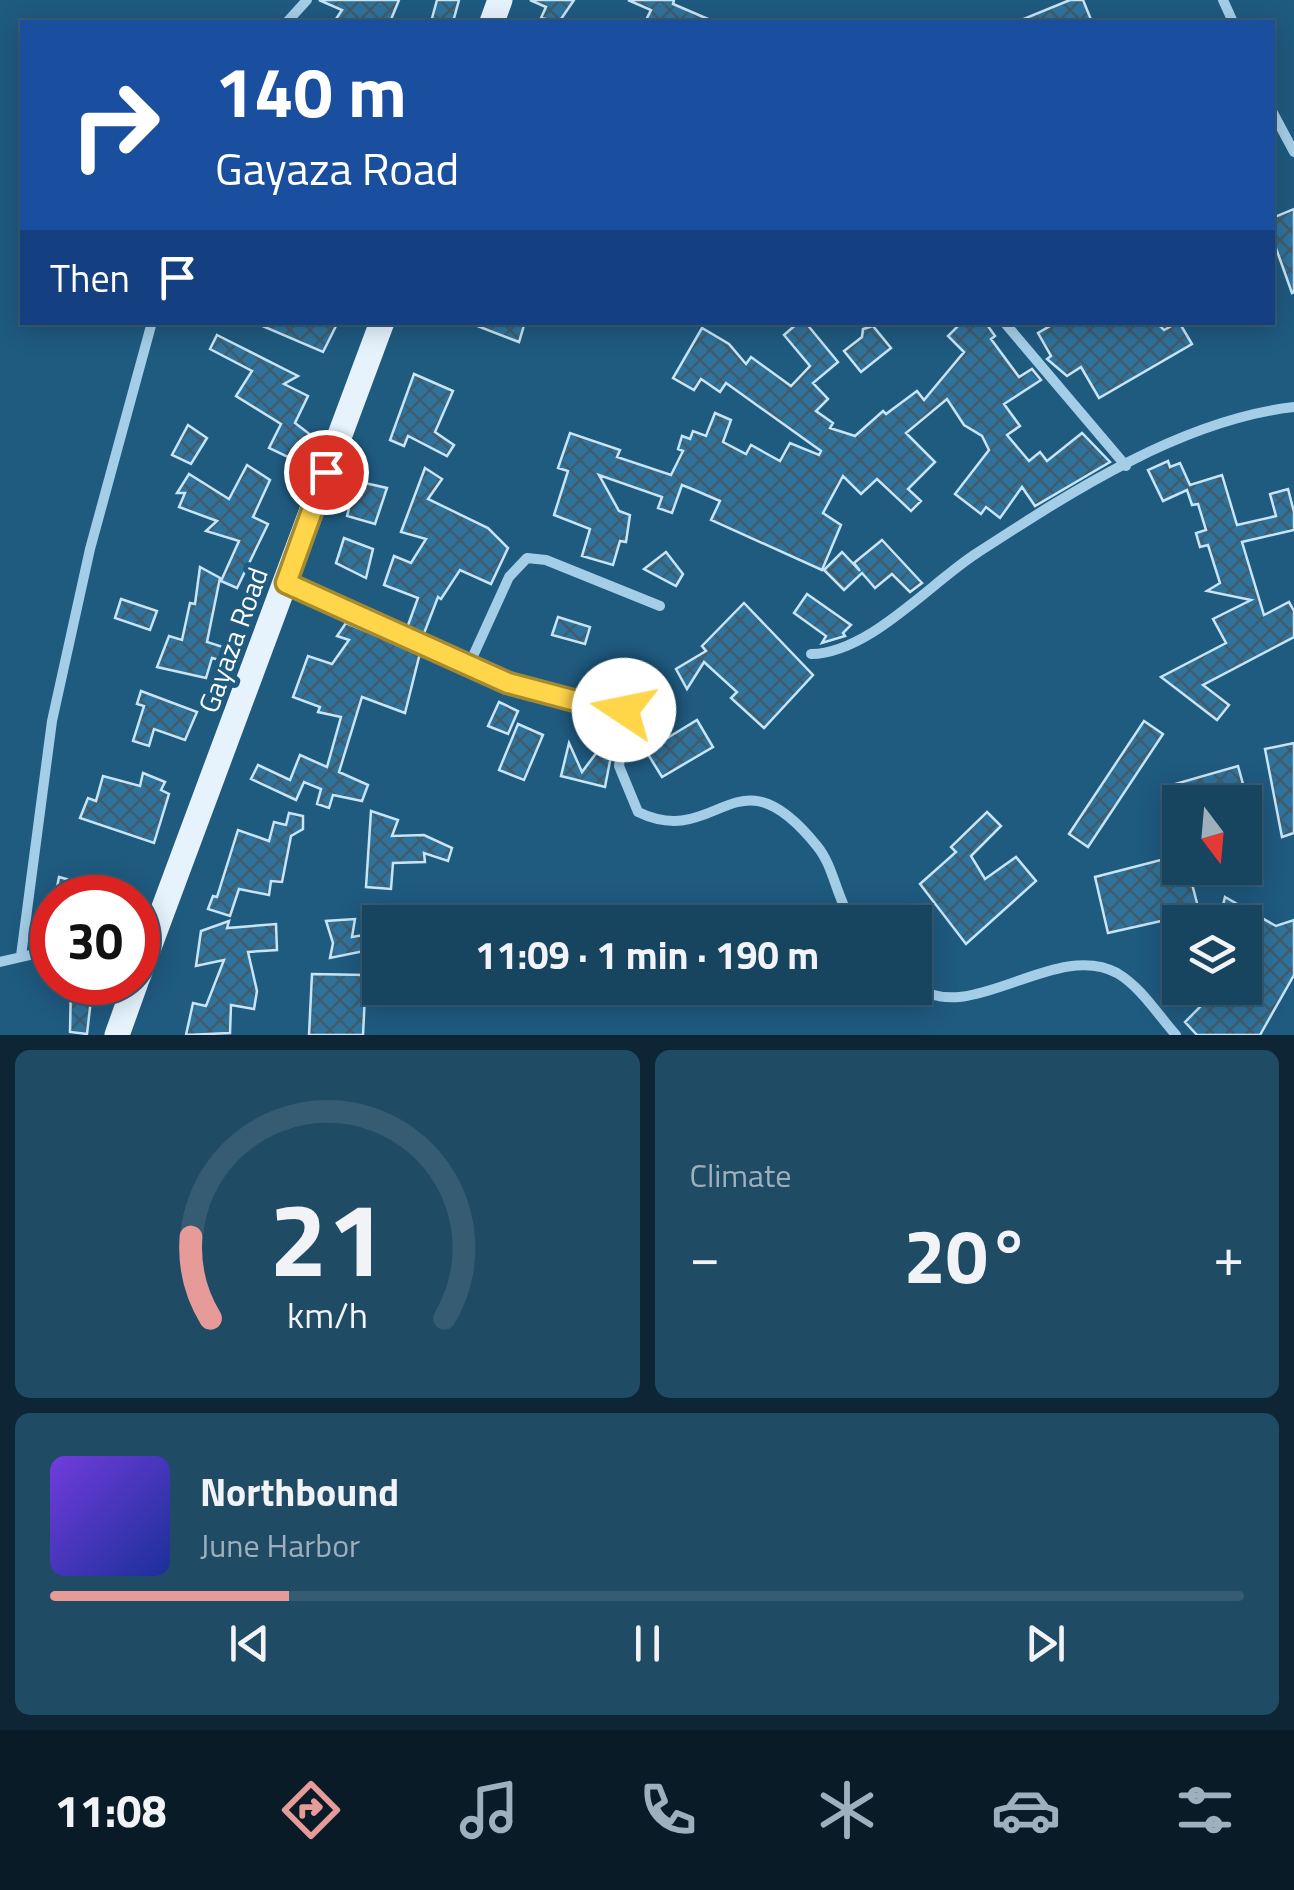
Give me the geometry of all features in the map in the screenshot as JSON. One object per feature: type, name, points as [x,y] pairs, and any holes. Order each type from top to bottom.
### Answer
[{"type":"main road","name":"Gayaza Road","points":[[160,913],[381,325]]},
{"type":"main road","name":"Gayaza Road","points":[[116,1035],[126,1005]]},
{"type":"street","points":[[289,20],[306,0]]},
{"type":"street","points":[[1275,117],[1294,152]]},
{"type":"street","points":[[22,956],[52,721],[90,549],[151,325]]},
{"type":"street","points":[[1007,325],[1126,466]]},
{"type":"street","points":[[811,654],[832,654],[846,646],[890,619],[974,555],[1126,466],[1230,420],[1294,407]]},
{"type":"street","points":[[468,667],[509,577],[528,558],[546,560],[660,606]]},
{"type":"street","points":[[286,583],[468,667],[572,700],[617,702],[625,719],[620,766],[629,800],[638,812],[655,820],[688,821],[746,797],[762,800],[819,848],[846,905]]},
{"type":"street","points":[[0,962],[30,954]]},
{"type":"street","points":[[932,997],[945,999],[1062,969],[1100,968],[1131,983],[1176,1035]]},
{"type":"building","points":[[319,0],[399,0],[391,20],[335,20],[342,10]]},
{"type":"building","points":[[437,0],[459,0],[454,20],[432,20]]},
{"type":"building","points":[[530,0],[574,0],[560,20],[541,18],[546,7]]},
{"type":"building","points":[[628,0],[674,0],[673,4],[710,20],[646,20],[651,10]]},
{"type":"building","points":[[1070,0],[1083,0],[1091,20],[1021,20]]},
{"type":"building","points":[[1294,209],[1292,293],[1275,245],[1275,217]]},
{"type":"building","points":[[260,325],[336,325],[323,352]]},
{"type":"building","points":[[475,325],[524,325],[519,342]]},
{"type":"building","points":[[796,325],[807,325],[838,362],[813,383],[828,399],[816,411],[833,423],[830,428],[855,436],[883,411],[886,414],[917,391],[924,400],[964,352],[948,336],[959,325],[987,325],[995,336],[991,339],[1019,377],[1032,369],[1041,380],[1004,404],[1020,426],[1007,435],[1029,461],[1040,452],[1047,461],[1082,433],[1110,462],[1035,506],[1022,487],[1000,518],[986,507],[981,514],[955,494],[989,450],[982,436],[964,425],[947,399],[906,433],[935,462],[908,489],[921,501],[911,511],[877,479],[861,494],[843,476],[823,513],[841,525],[822,570],[711,520],[720,501],[692,489],[682,485],[672,513],[658,508],[662,497],[599,475],[619,511],[630,515],[626,542],[620,541],[613,565],[582,556],[590,529],[554,515],[568,471],[558,468],[570,433],[620,450],[617,457],[671,475],[683,451],[678,449],[682,436],[690,439],[693,431],[706,436],[715,413],[731,420],[723,442],[746,454],[751,445],[780,461],[790,443],[819,455],[821,451],[726,383],[720,392],[701,379],[694,390],[673,378],[702,328],[729,344],[746,364],[751,357],[791,386],[810,366],[784,335]]},
{"type":"building","points":[[1052,325],[1159,325],[1164,330],[1181,325],[1192,344],[1099,398],[1081,367],[1067,376],[1047,359],[1051,356],[1038,333]]},
{"type":"building","points":[[873,326],[891,348],[861,372],[844,351],[862,337],[863,329]]},
{"type":"building","points":[[217,335],[298,376],[284,384],[308,396],[295,423],[312,436],[294,460],[269,448],[281,424],[236,396],[252,371],[210,349]]},
{"type":"building","points":[[414,374],[453,391],[435,432],[454,445],[447,456],[408,436],[404,446],[390,440]]},
{"type":"building","points":[[188,425],[207,438],[191,464],[172,455]]},
{"type":"building","points":[[1168,461],[1170,467],[1180,463],[1190,485],[1222,475],[1237,525],[1276,516],[1270,494],[1288,489],[1294,512],[1294,530],[1242,542],[1264,615],[1289,602],[1294,611],[1294,637],[1203,685],[1229,705],[1217,720],[1161,677],[1226,643],[1213,619],[1251,600],[1207,591],[1220,583],[1208,545],[1200,547],[1196,533],[1206,530],[1198,504],[1192,505],[1187,490],[1163,501],[1148,470]]},
{"type":"building","points":[[247,465],[270,480],[253,517],[268,524],[237,588],[221,581],[239,541],[206,531],[217,521],[179,507],[185,493],[177,493],[189,474],[229,499]]},
{"type":"building","points":[[425,468],[442,479],[428,499],[488,528],[508,548],[491,584],[460,570],[441,599],[438,597],[423,636],[407,628],[418,598],[384,585],[394,556],[411,563],[426,539],[401,532]]},
{"type":"building","points":[[356,481],[387,488],[375,524],[347,516]]},
{"type":"building","points":[[344,538],[373,549],[366,578],[336,563]]},
{"type":"building","points":[[882,540],[922,583],[910,592],[892,574],[875,588],[862,573],[844,590],[824,570],[842,552],[860,571],[854,563]]},
{"type":"building","points":[[666,552],[683,574],[676,586],[644,569]]},
{"type":"building","points":[[200,567],[220,578],[207,642],[223,647],[220,660],[212,658],[206,678],[157,667],[169,636],[182,640],[190,603],[195,604]]},
{"type":"building","points":[[807,594],[851,625],[843,633],[845,636],[822,643],[826,636],[794,613]]},
{"type":"building","points":[[121,599],[157,611],[150,630],[115,618]]},
{"type":"building","points":[[744,603],[813,675],[764,728],[731,698],[737,692],[704,662],[687,689],[676,669],[706,651],[702,646]]},
{"type":"building","points":[[558,617],[590,627],[585,644],[552,635]]},
{"type":"building","points":[[346,623],[420,653],[405,713],[362,697],[339,772],[368,785],[362,801],[333,795],[329,808],[317,804],[321,789],[304,782],[296,800],[251,779],[258,765],[290,780],[300,755],[327,767],[341,717],[318,712],[320,707],[293,697],[308,656],[332,664],[349,640],[337,636]]},
{"type":"building","points":[[141,691],[197,712],[185,740],[154,729],[149,746],[133,741],[144,706],[137,704]]},
{"type":"building","points":[[499,702],[518,711],[508,734],[488,726]]},
{"type":"building","points":[[697,720],[713,747],[662,777],[646,751]]},
{"type":"building","points":[[1144,721],[1163,734],[1088,847],[1069,834]]},
{"type":"building","points":[[518,724],[543,735],[524,780],[499,770]]},
{"type":"building","points":[[569,743],[582,772],[600,748],[611,756],[605,787],[561,776]]},
{"type":"building","points":[[1294,743],[1294,833],[1282,837],[1265,749]]},
{"type":"building","points":[[1238,766],[1243,785],[1175,785]]},
{"type":"building","points":[[143,773],[165,782],[161,790],[169,794],[154,843],[80,818],[88,798],[96,801],[103,776],[140,786]]},
{"type":"building","points":[[371,811],[398,820],[392,836],[424,835],[452,848],[448,861],[424,853],[425,862],[393,863],[391,889],[366,887]]},
{"type":"building","points":[[987,812],[1001,826],[971,856],[985,879],[1016,857],[1036,881],[966,944],[920,884],[956,852],[951,847]]},
{"type":"building","points":[[289,813],[303,816],[303,829],[291,836],[282,882],[271,881],[269,895],[239,889],[230,916],[208,909],[213,896],[217,897],[238,830],[269,841],[274,822],[286,825]]},
{"type":"building","points":[[1162,860],[1162,885],[1192,885],[1198,905],[1162,905],[1162,921],[1108,933],[1095,877]]},
{"type":"building","points":[[1225,897],[1239,905],[1223,905]]},
{"type":"building","points":[[1262,918],[1276,926],[1294,920],[1294,975],[1260,1035],[1197,1035],[1185,1022],[1202,1005],[1262,1005]]},
{"type":"building","points":[[355,919],[352,937],[362,935],[362,951],[330,958],[333,943],[326,921]]},
{"type":"building","points":[[229,921],[227,928],[276,924],[277,950],[248,952],[257,991],[254,1009],[231,1005],[230,1033],[186,1035],[193,1003],[206,1006],[224,960],[196,966],[201,931]]},
{"type":"building","points":[[312,974],[362,975],[363,1035],[309,1035]]},
{"type":"building","points":[[71,1005],[90,1005],[87,1034],[70,1032]]},
{"type":"route","points":[[326,472],[286,583],[508,683],[572,700],[617,702],[624,710]]}]
